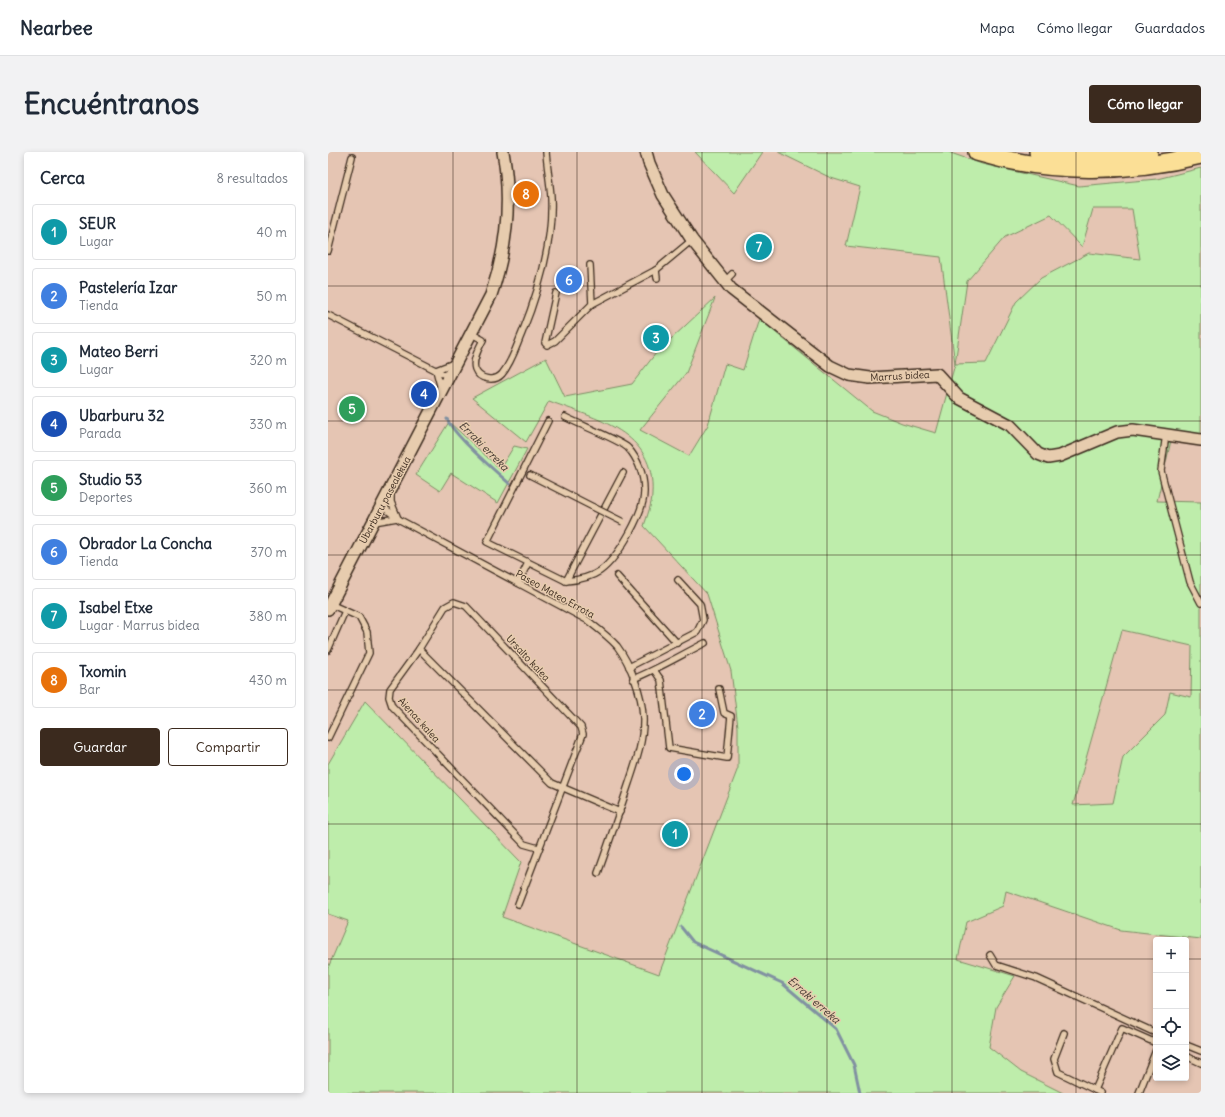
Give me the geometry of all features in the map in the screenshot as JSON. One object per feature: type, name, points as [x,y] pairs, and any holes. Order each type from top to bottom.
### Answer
[{"type":"main road","points":[[977,152],[1028,163],[1078,168],[1143,166],[1201,154]]},
{"type":"main road","points":[[1038,152],[1089,156],[1149,152]]},
{"type":"street","name":"Ubarburu pasealekua","points":[[329,607],[458,362],[491,295],[504,245],[508,202],[507,177],[503,152]]},
{"type":"street","name":"Marrus bidea","points":[[646,152],[648,163],[663,195],[692,240],[728,278],[743,299],[830,366],[849,375],[870,378],[937,374],[959,398],[1010,425],[1038,454],[1048,458],[1060,456],[1117,432],[1133,430],[1201,440]]},
{"type":"lane","points":[[472,334],[482,340],[476,356],[475,368],[480,376],[490,380],[500,377],[508,367],[528,318],[542,275],[550,225],[551,198],[546,152]]},
{"type":"lane","points":[[328,251],[352,157]]},
{"type":"lane","points":[[556,293],[546,335],[545,342],[547,345],[555,341],[592,304],[656,270],[692,240]]},
{"type":"lane","points":[[667,253],[670,258]]},
{"type":"lane","points":[[590,265],[592,304]]},
{"type":"lane","points":[[656,270],[657,278]]},
{"type":"lane","points":[[328,315],[449,377]]},
{"type":"lane","points":[[436,370],[458,362]]},
{"type":"lane","points":[[436,370],[442,392]]},
{"type":"lane","points":[[548,421],[487,542],[566,582],[585,578],[600,571],[616,556],[640,511],[644,491],[643,476],[637,460],[627,447],[565,417]]},
{"type":"lane","points":[[1166,434],[1161,471],[1190,582],[1201,603]]},
{"type":"lane","points":[[566,582],[623,473]]},
{"type":"lane","points":[[530,475],[632,526]]},
{"type":"lane","points":[[374,522],[395,518],[390,490]]},
{"type":"lane","name":"Paseo Mateo Errota","points":[[382,506],[395,518],[587,620],[605,634],[617,647],[629,667],[638,692],[643,718],[641,744],[620,812],[598,873]]},
{"type":"lane","points":[[518,583],[528,564]]},
{"type":"lane","points":[[617,576],[677,643]]},
{"type":"lane","points":[[629,667],[697,632],[703,620],[700,604],[678,580]]},
{"type":"lane","name":"Ursalto kalea","points":[[419,649],[445,607],[454,602],[466,606],[581,727],[583,734],[563,788],[538,848],[518,904]]},
{"type":"lane","points":[[328,738],[369,653],[367,632],[359,617],[345,611],[329,607]]},
{"type":"lane","points":[[328,650],[345,611]]},
{"type":"lane","points":[[633,679],[654,670],[662,664],[705,643]]},
{"type":"lane","points":[[419,649],[552,783],[620,812]]},
{"type":"lane","name":"Aienas kalea","points":[[419,649],[390,689],[389,697],[392,706],[524,844],[538,848]]},
{"type":"lane","points":[[654,670],[661,680],[669,748],[728,758],[731,716],[724,713],[719,688]]},
{"type":"lane","points":[[990,955],[996,965],[1036,978],[1153,1032]]},
{"type":"lane","points":[[1064,1033],[1054,1060],[1058,1072],[1098,1092],[1122,1028],[1153,1042]]},
{"type":"lane","points":[[1189,1046],[1201,1051]]},
{"type":"lane","points":[[1189,1057],[1201,1063]]},
{"type":"lane","points":[[1139,1093],[1153,1058]]},
{"type":"green space","points":[[695,152],[762,152],[734,193]]},
{"type":"green space","points":[[778,152],[948,152],[982,164],[1079,186],[1157,179],[1201,168],[1201,436],[1173,432],[1157,501],[1201,502],[1201,939],[1121,930],[1006,891],[1003,906],[966,922],[958,959],[1015,976],[996,1007],[989,1047],[1021,1072],[1063,1093],[328,1093],[328,968],[348,921],[328,914],[328,764],[365,701],[521,862],[502,917],[659,974],[738,768],[738,727],[731,671],[707,594],[644,526],[652,494],[651,473],[644,455],[634,442],[620,431],[585,414],[549,401],[526,442],[472,398],[546,358],[565,397],[632,384],[656,353],[715,298],[686,373],[640,430],[689,456],[708,425],[725,364],[743,370],[759,319],[872,411],[902,423],[936,433],[955,364],[941,257],[846,246],[860,187],[831,178]],"holes":[[[1093,209],[1132,209],[1140,259],[1089,253],[1041,278],[1016,302],[986,363],[955,364],[967,281],[1005,237],[1051,215],[1082,247]],[[1122,630],[1192,646],[1191,697],[1170,692],[1165,715],[1123,757],[1113,803],[1073,805]]]},
{"type":"green space","points":[[449,422],[500,469],[514,446],[527,449],[498,503],[451,473],[440,491],[416,475]]},
{"type":"waterway","name":"Erraki erreka","points":[[447,419],[466,444],[510,484]]},
{"type":"waterway","name":"Erraki erreka","points":[[681,927],[693,942],[782,983],[836,1029],[854,1065],[860,1093]]},
{"type":"place","name":"Txomin","points":[[526,194]]},
{"type":"place","name":"Isabel Etxe","points":[[759,247]]},
{"type":"place","name":"Obrador La Concha","points":[[569,280]]},
{"type":"place","name":"Mateo Berri","points":[[656,338]]},
{"type":"place","name":"Ubarburu 32","points":[[424,394]]},
{"type":"place","name":"Studio 53","points":[[352,409]]},
{"type":"place","name":"Pastelería Izar","points":[[702,714]]},
{"type":"place","name":"SEUR","points":[[675,834]]}]
